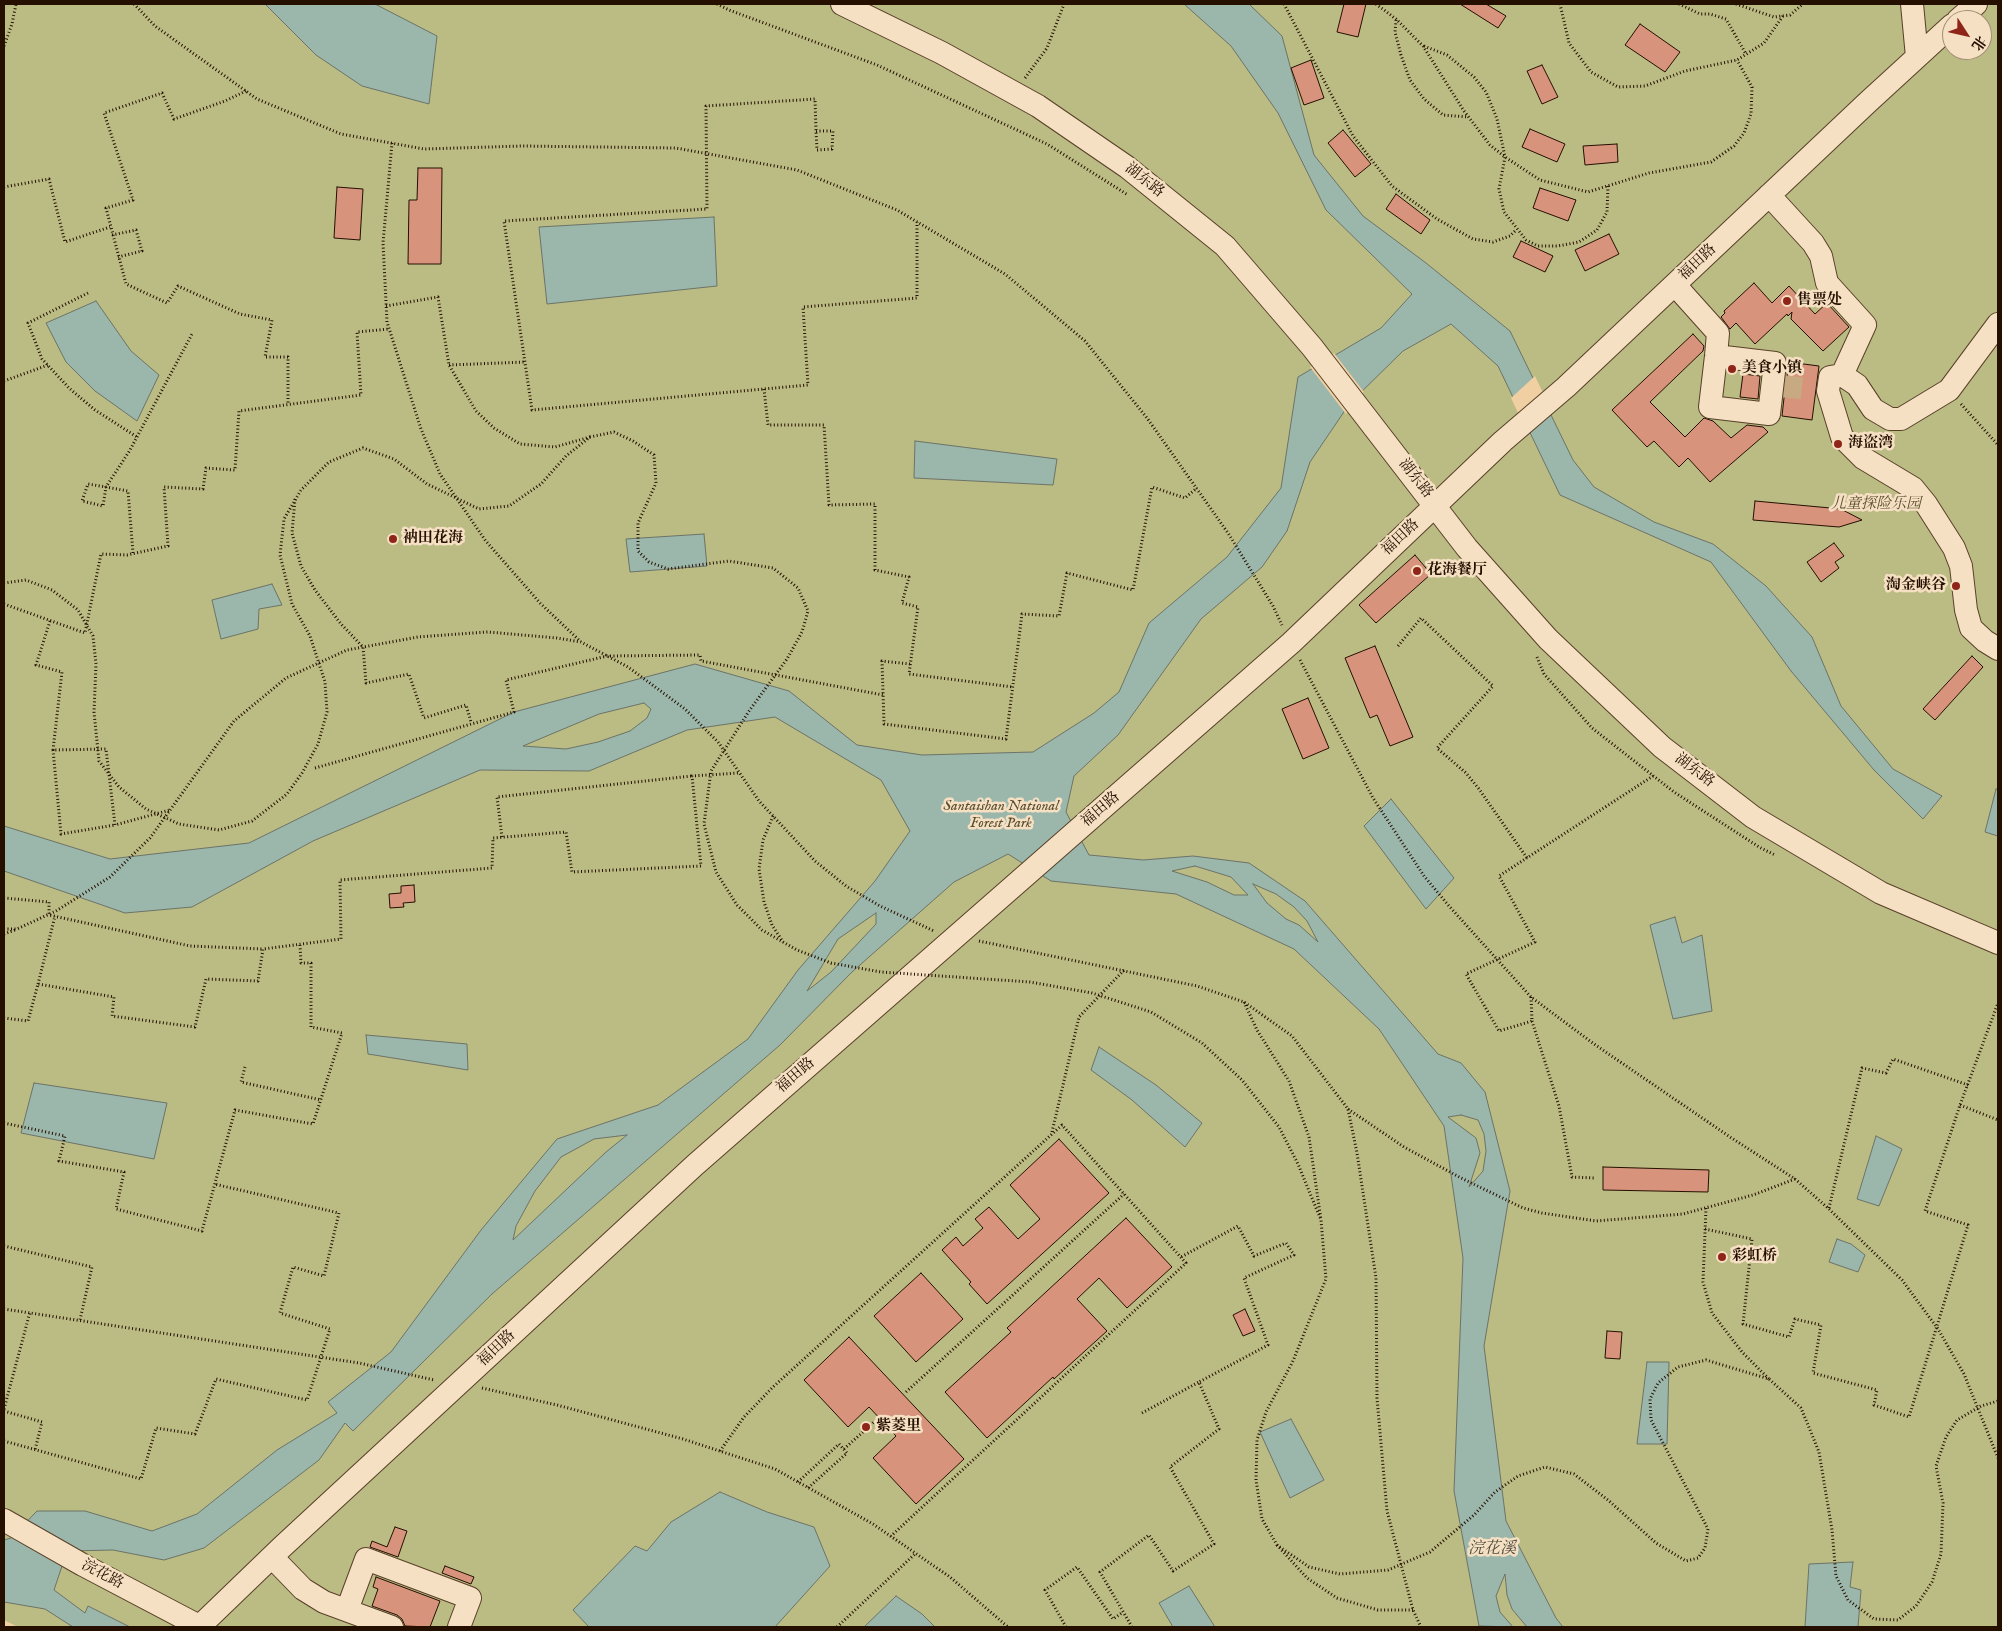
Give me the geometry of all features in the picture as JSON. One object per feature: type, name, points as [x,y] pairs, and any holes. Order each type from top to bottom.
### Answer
[{"type":"street","name":"湖东路","points":[[842,4],[942,53],[1038,106],[1127,167],[1225,246],[1312,347],[1436,505],[1467,548],[1548,639],[1662,747],[1753,817],[1881,893],[1998,943]]},
{"type":"street","points":[[1912,4],[1917,57]]},
{"type":"street","name":"福田路","points":[[200,1627],[695,1165],[1290,643],[1503,442],[1566,387],[1942,34]]},
{"type":"street","points":[[1769,195],[1813,243],[1821,256],[1827,283],[1865,326],[1826,385]]},
{"type":"street","points":[[1674,285],[1718,333],[1710,407],[1769,414],[1776,386],[1775,363],[1716,356]]},
{"type":"street","points":[[1826,385],[1857,385],[1873,409],[1890,419],[1901,420],[1949,390],[1998,324]]},
{"type":"street","points":[[1826,385],[1842,437],[1863,458],[1913,488],[1926,504],[1954,548],[1961,566],[1966,610],[1972,628],[1985,641],[1998,649]]},
{"type":"street","name":"浣花路","points":[[4,1520],[83,1565],[200,1627]]},
{"type":"street","points":[[272,1558],[303,1589],[324,1602],[392,1627]]},
{"type":"street","points":[[347,1610],[366,1559],[470,1598],[459,1627]]},
{"type":"path","points":[[4,46],[12,24],[16,4]]},
{"type":"path","points":[[134,4],[155,26],[257,99],[341,134],[424,149],[522,146],[676,148],[796,170],[897,210],[1005,274],[1085,342],[1147,418],[1197,488],[1228,533],[1273,606],[1290,643],[1373,798],[1424,876],[1449,906],[1531,997],[1594,1044],[1730,1138],[1795,1179],[1829,1209],[1902,1280],[1938,1329],[1964,1374],[1998,1458]]},
{"type":"path","points":[[717,4],[877,65],[1047,144],[1131,197]]},
{"type":"path","points":[[1015,93],[1047,48],[1064,4]]},
{"type":"path","points":[[1284,4],[1353,136],[1392,186],[1437,219],[1473,239],[1493,242],[1510,236],[1516,230]]},
{"type":"path","points":[[1376,4],[1396,19],[1423,46],[1469,117],[1490,145],[1540,180],[1588,192],[1649,173],[1711,162],[1734,146],[1744,133],[1751,114],[1752,87],[1736,60]]},
{"type":"path","points":[[1560,4],[1569,43],[1591,72],[1618,87],[1645,86],[1685,71],[1736,60],[1764,43],[1783,16]]},
{"type":"path","points":[[1679,4],[1700,14],[1710,14],[1726,19],[1746,54]]},
{"type":"path","points":[[1736,4],[1774,16],[1790,15],[1803,4]]},
{"type":"path","points":[[1396,19],[1395,32],[1400,55],[1410,80],[1424,100],[1442,115],[1469,117]]},
{"type":"path","points":[[1423,46],[1447,55],[1474,77],[1486,92],[1497,119],[1505,157],[1500,189],[1504,212],[1516,230],[1526,240],[1538,246],[1558,246],[1579,242],[1597,230],[1607,212],[1608,186]]},
{"type":"path","points":[[247,91],[174,119],[162,93],[104,113],[133,200],[106,208],[126,284],[166,303],[178,286],[240,314],[272,320],[265,357],[288,357],[288,405]]},
{"type":"path","points":[[816,132],[833,131],[832,149],[817,150],[816,132],[815,99],[706,106],[708,154],[707,209],[504,221],[532,410],[808,385],[803,307],[917,298],[917,222]]},
{"type":"path","points":[[392,143],[383,243],[389,329],[422,429],[440,474],[485,540],[540,603],[581,642],[628,667],[685,709],[718,742],[759,801],[815,861],[846,886],[880,906],[931,930],[1003,947],[1197,986],[1244,1002],[1292,1036],[1348,1109],[1404,1147],[1522,1208],[1596,1221],[1683,1214],[1753,1196],[1795,1179]]},
{"type":"path","points":[[4,187],[49,179],[65,242],[110,227]]},
{"type":"path","points":[[112,236],[136,230],[142,251],[118,257]]},
{"type":"path","points":[[88,293],[28,323],[42,359],[69,388],[95,410],[137,437]]},
{"type":"path","points":[[386,306],[438,297],[449,365],[476,411],[494,428],[520,444],[555,447],[614,432],[633,441],[654,455],[656,483],[638,523],[638,552],[649,562],[668,569],[729,561],[773,568],[798,588],[808,611],[802,632],[787,659],[749,711],[711,771],[704,824],[716,872],[737,905],[762,930],[797,950],[831,963],[872,971],[1030,982],[1092,993],[1151,1012],[1202,1042],[1242,1080],[1278,1127],[1298,1164],[1321,1220]]},
{"type":"path","points":[[4,604],[85,633],[101,554],[133,553],[168,546],[164,487],[203,489],[206,468],[235,470],[240,411],[361,396],[357,332],[389,329]]},
{"type":"path","points":[[133,553],[128,491],[106,487],[88,484],[82,501],[103,506],[106,487],[137,437],[192,334]]},
{"type":"path","points":[[449,365],[525,362]]},
{"type":"path","points":[[4,382],[48,366]]},
{"type":"path","points":[[764,389],[768,425],[824,425],[829,506],[875,504],[875,570],[909,577],[902,603],[918,607],[909,674],[1013,687]]},
{"type":"path","points":[[1949,390],[1998,445]]},
{"type":"path","points":[[4,583],[26,580],[52,590],[78,610],[93,636],[96,664],[94,712],[99,762],[119,787],[146,809],[179,824],[219,830],[252,821],[286,794],[302,773],[318,744],[327,712],[325,682],[310,636],[292,604],[280,555],[284,519],[301,490],[328,462],[362,448],[394,459],[427,484],[479,509],[509,506],[541,484],[566,456],[590,437]]},
{"type":"path","points":[[910,664],[882,661],[884,724],[1006,739],[1022,614],[1059,616],[1067,573],[1133,590],[1152,487],[1185,498],[1197,488]]},
{"type":"path","points":[[295,499],[292,532],[301,566],[315,590],[341,624],[363,647],[366,684],[409,674],[424,718],[466,705],[472,722]]},
{"type":"path","points":[[1398,646],[1421,618],[1493,686],[1437,748],[1470,778],[1500,816],[1527,858]]},
{"type":"path","points":[[50,621],[36,665],[62,672],[54,750],[61,834],[115,825],[171,810]]},
{"type":"path","points":[[4,934],[49,915],[110,877],[150,838],[234,721],[286,678],[347,650],[418,637],[488,632],[581,642]]},
{"type":"path","points":[[315,768],[472,722],[514,712],[506,680],[607,656],[700,655],[702,661],[883,695]]},
{"type":"path","points":[[54,750],[106,749],[115,825]]},
{"type":"path","points":[[502,837],[497,797],[692,776],[739,773]]},
{"type":"path","points":[[49,915],[190,946],[263,949],[341,939],[340,880],[492,868],[493,838],[566,832],[572,872],[701,866],[692,776]]},
{"type":"path","points":[[1532,1021],[1499,1031],[1466,974],[1535,942],[1499,876],[1654,776]]},
{"type":"path","points":[[773,816],[763,840],[759,869],[764,902],[772,925],[783,942]]},
{"type":"path","points":[[4,898],[49,902],[49,915]]},
{"type":"path","points":[[4,1018],[28,1021],[55,916]]},
{"type":"path","points":[[4,928],[18,929]]},
{"type":"path","points":[[4,1123],[65,1136],[59,1161],[124,1172],[116,1209],[202,1231],[235,1110],[313,1124],[342,1032],[311,1026],[311,963],[301,963],[300,944]]},
{"type":"path","points":[[38,984],[114,997],[112,1016],[196,1027],[206,979],[258,981],[263,949]]},
{"type":"path","points":[[1052,1132],[1079,1017],[1124,970]]},
{"type":"path","points":[[1531,997],[1532,1021],[1559,1106],[1572,1177],[1594,1178]]},
{"type":"path","points":[[1244,1002],[1257,1030],[1289,1081],[1309,1137],[1321,1220],[1326,1279],[1294,1361],[1266,1412],[1257,1440],[1256,1480],[1262,1519],[1277,1545],[1307,1578],[1337,1598],[1378,1610],[1413,1610]]},
{"type":"path","points":[[1705,1229],[1752,1239],[1743,1324],[1789,1336],[1795,1319],[1821,1325],[1813,1373],[1877,1390],[1874,1406],[1909,1417],[1938,1329],[1968,1225],[1925,1211],[1960,1105],[1998,1003]]},
{"type":"path","points":[[1829,1209],[1862,1068],[1886,1073],[1893,1059],[1968,1085]]},
{"type":"path","points":[[245,1067],[241,1082],[321,1100]]},
{"type":"path","points":[[1960,1105],[1998,1120]]},
{"type":"path","points":[[1348,1109],[1357,1153],[1376,1278],[1377,1398],[1388,1511],[1413,1610],[1421,1627]]},
{"type":"path","points":[[720,1451],[744,1418],[773,1387],[1052,1132],[1062,1125],[1186,1263],[891,1536]]},
{"type":"path","points":[[4,1441],[141,1479],[156,1428],[195,1434],[216,1379],[307,1400],[330,1329],[280,1313],[293,1267],[324,1276],[339,1213],[214,1184]]},
{"type":"path","points":[[906,1392],[1124,1194]]},
{"type":"path","points":[[1706,1208],[1703,1282],[1712,1313],[1742,1352],[1801,1408],[1819,1452],[1832,1530],[1836,1576],[1848,1600],[1874,1619],[1898,1620],[1916,1606],[1932,1582],[1941,1554],[1943,1503],[1936,1466],[1946,1436],[1956,1420],[1981,1406],[1998,1400]]},
{"type":"path","points":[[1142,1413],[1268,1345],[1244,1278],[1294,1255],[1286,1243],[1254,1256],[1238,1226],[1180,1257]]},
{"type":"path","points":[[4,1246],[92,1267],[80,1320]]},
{"type":"path","points":[[4,1309],[359,1364],[460,1383],[557,1404],[683,1438],[775,1469],[873,1524],[950,1577],[1008,1627]]},
{"type":"path","points":[[30,1312],[4,1410],[42,1422],[35,1450]]},
{"type":"path","points":[[1277,1545],[1309,1567],[1340,1574],[1388,1570],[1430,1552],[1474,1515],[1495,1492],[1518,1476],[1545,1467],[1574,1474],[1608,1500],[1656,1543],[1686,1562],[1698,1558],[1705,1548],[1708,1529],[1651,1420],[1650,1399],[1658,1382],[1678,1367],[1706,1360],[1770,1379]]},
{"type":"path","points":[[1132,1627],[1100,1572],[1149,1535],[1173,1571],[1214,1544],[1170,1467],[1219,1429],[1199,1382]]},
{"type":"path","points":[[844,1449],[875,1421]]},
{"type":"path","points":[[798,1482],[839,1444],[847,1453],[808,1488]]},
{"type":"path","points":[[837,1627],[916,1553]]},
{"type":"path","points":[[1066,1627],[1045,1590],[1077,1567],[1113,1619],[1123,1612]]},
{"type":"green space","name":"Santaishan National Forest Park","points":[[4,4],[1998,4],[1998,1627],[18,1627],[4,1620]]},
{"type":"water","points":[[265,4],[375,4],[437,36],[429,104],[362,86],[316,55]]},
{"type":"water","name":"浣花溪","points":[[1184,4],[1249,4],[1282,36],[1314,155],[1363,216],[1426,263],[1510,331],[1573,460],[1594,487],[1654,522],[1713,544],[1766,586],[1812,637],[1841,706],[1893,769],[1942,796],[1923,819],[1874,770],[1791,671],[1711,562],[1560,495],[1498,366],[1451,324],[1403,351],[1350,403],[1310,462],[1287,531],[1262,567],[1201,619],[1118,735],[1074,776],[1066,812],[1089,855],[1143,860],[1193,856],[1249,863],[1305,901],[1438,1054],[1461,1063],[1485,1092],[1510,1191],[1484,1346],[1506,1521],[1556,1618],[1563,1627],[1527,1627],[1512,1609],[1507,1595],[1505,1574],[1496,1596],[1500,1612],[1513,1627],[1479,1626],[1454,1491],[1463,1258],[1444,1126],[1379,1029],[1294,949],[1176,894],[1051,881],[1008,854],[954,882],[852,972],[780,1045],[492,1294],[353,1431],[345,1423],[319,1460],[204,1548],[164,1560],[113,1550],[67,1551],[54,1590],[85,1613],[88,1606],[130,1627],[73,1627],[45,1609],[4,1602],[4,1540],[11,1538],[37,1511],[85,1511],[152,1531],[197,1514],[277,1450],[337,1413],[328,1402],[391,1352],[481,1230],[557,1139],[658,1105],[748,1039],[798,970],[875,881],[910,831],[881,780],[775,717],[687,730],[589,771],[480,770],[313,841],[192,907],[125,913],[4,871],[4,826],[110,859],[249,843],[514,712],[695,664],[789,691],[857,745],[922,755],[1033,752],[1094,713],[1119,692],[1149,623],[1227,557],[1281,488],[1298,377],[1381,328],[1412,294],[1326,210],[1278,113],[1231,46]],"holes":[[[644,703],[651,709],[647,718],[630,731],[598,742],[566,749],[523,746],[599,714]],[[1195,866],[1231,877],[1248,895],[1234,895],[1207,882],[1172,871]],[[1253,884],[1276,894],[1294,907],[1307,921],[1318,942],[1299,925],[1286,919],[1267,903]],[[876,913],[876,924],[831,972],[807,991],[838,939]],[[1461,1115],[1478,1120],[1484,1134],[1486,1151],[1483,1171],[1469,1187],[1480,1153],[1476,1138],[1448,1117]],[[627,1135],[606,1152],[513,1240],[516,1226],[535,1191],[561,1157],[594,1139]]]},
{"type":"water","points":[[714,217],[717,286],[547,304],[539,227]]},
{"type":"water","points":[[96,301],[131,351],[159,375],[137,421],[95,391],[66,362],[46,323]]},
{"type":"water","points":[[915,441],[1057,459],[1053,485],[914,478]]},
{"type":"water","points":[[704,534],[707,566],[630,572],[626,539]]},
{"type":"water","points":[[272,584],[282,605],[259,609],[258,629],[221,639],[212,600]]},
{"type":"water","points":[[1996,789],[1998,790],[1998,836],[1985,832]]},
{"type":"water","points":[[1391,799],[1454,878],[1426,909],[1364,826]]},
{"type":"water","points":[[1675,917],[1682,943],[1702,935],[1712,1011],[1673,1019],[1650,925]]},
{"type":"water","points":[[366,1035],[467,1044],[468,1070],[368,1054]]},
{"type":"water","points":[[1099,1047],[1156,1085],[1202,1123],[1185,1147],[1132,1100],[1091,1070]]},
{"type":"water","points":[[34,1083],[167,1103],[154,1159],[21,1133]]},
{"type":"water","points":[[1876,1136],[1902,1149],[1879,1206],[1857,1199]]},
{"type":"water","points":[[1837,1239],[1851,1244],[1865,1255],[1858,1272],[1829,1262]]},
{"type":"water","points":[[1647,1362],[1669,1362],[1667,1444],[1637,1444]]},
{"type":"water","points":[[1291,1419],[1324,1480],[1290,1498],[1260,1432]]},
{"type":"water","points":[[720,1492],[767,1512],[814,1527],[830,1566],[775,1627],[589,1627],[573,1610],[635,1546],[647,1551],[671,1522]]},
{"type":"water","points":[[1853,1562],[1850,1587],[1861,1590],[1858,1627],[1805,1627],[1809,1564]]},
{"type":"water","points":[[1189,1586],[1215,1627],[1173,1627],[1159,1603]]},
{"type":"water","points":[[896,1596],[922,1614],[935,1627],[864,1627]]},
{"type":"pier","points":[[1334,353],[1364,392],[1346,414],[1310,367]]},
{"type":"pier","points":[[1535,376],[1552,412],[1528,434],[1511,398]]},
{"type":"building","points":[[1344,4],[1366,4],[1358,37],[1337,32]]},
{"type":"building","points":[[1460,4],[1486,4],[1506,16],[1498,28]]},
{"type":"building","points":[[1640,24],[1680,52],[1665,72],[1625,45]]},
{"type":"building","points":[[1311,60],[1324,98],[1304,105],[1291,68]]},
{"type":"building","points":[[1542,65],[1558,97],[1542,104],[1527,71]]},
{"type":"building","points":[[1530,129],[1565,144],[1557,162],[1522,147]]},
{"type":"building","points":[[1343,130],[1371,164],[1355,177],[1328,143]]},
{"type":"building","points":[[1617,144],[1618,162],[1585,165],[1583,146]]},
{"type":"building","points":[[418,168],[442,168],[441,264],[408,264],[409,200],[417,200]]},
{"type":"building","points":[[337,187],[363,189],[360,240],[334,238]]},
{"type":"building","points":[[1540,188],[1576,200],[1568,221],[1533,208]]},
{"type":"building","points":[[1396,194],[1430,220],[1421,234],[1386,209]]},
{"type":"building","points":[[1609,234],[1619,254],[1585,271],[1575,250]]},
{"type":"building","points":[[1521,241],[1553,256],[1545,272],[1513,257]]},
{"type":"building","points":[[1754,283],[1772,303],[1789,286],[1815,314],[1827,303],[1849,327],[1823,351],[1791,319],[1792,312],[1788,316],[1787,314],[1755,344],[1736,323],[1730,329],[1721,317],[1725,313],[1724,311]]},
{"type":"building","points":[[1693,334],[1704,346],[1703,351],[1650,402],[1685,437],[1704,418],[1713,421],[1731,438],[1747,425],[1763,427],[1768,432],[1710,482],[1688,458],[1679,467],[1654,441],[1647,447],[1612,410]]},
{"type":"building","points":[[1788,362],[1819,366],[1812,420],[1782,416],[1786,380],[1789,380],[1787,377]]},
{"type":"building","points":[[1743,374],[1760,376],[1758,399],[1740,397]]},
{"type":"building","points":[[1755,501],[1841,509],[1862,520],[1839,527],[1753,520]]},
{"type":"building","points":[[1834,543],[1844,556],[1835,562],[1839,568],[1821,582],[1807,562]]},
{"type":"building","points":[[1415,555],[1431,574],[1376,623],[1359,605]]},
{"type":"building","points":[[1375,646],[1413,737],[1390,746],[1377,715],[1370,718],[1345,658]]},
{"type":"building","points":[[1972,656],[1983,667],[1935,720],[1923,709]]},
{"type":"building","points":[[1308,698],[1329,748],[1303,759],[1282,709]]},
{"type":"building","points":[[414,885],[415,902],[403,903],[404,907],[390,908],[389,894],[401,893],[401,886]]},
{"type":"building","points":[[1059,1139],[1109,1193],[987,1304],[969,1284],[971,1282],[942,1250],[956,1237],[963,1246],[983,1228],[975,1219],[989,1207],[1018,1239],[1040,1219],[1010,1185]]},
{"type":"building","points":[[1603,1167],[1709,1170],[1708,1192],[1603,1190]]},
{"type":"building","points":[[1126,1218],[1172,1267],[1127,1308],[1099,1278],[1077,1299],[1107,1331],[1054,1379],[1053,1377],[987,1438],[945,1392],[1011,1332],[1007,1328]]},
{"type":"building","points":[[921,1273],[963,1319],[916,1362],[874,1316]]},
{"type":"building","points":[[1245,1309],[1255,1331],[1243,1336],[1233,1315]]},
{"type":"building","points":[[1607,1331],[1622,1332],[1620,1359],[1605,1358]]},
{"type":"building","points":[[849,1337],[964,1459],[916,1504],[873,1458],[896,1436],[869,1407],[848,1427],[804,1380]]},
{"type":"building","points":[[395,1527],[407,1531],[398,1557],[370,1547],[372,1541],[387,1547]]},
{"type":"building","points":[[445,1566],[474,1577],[471,1584],[442,1573]]},
{"type":"building","points":[[376,1577],[440,1601],[430,1627],[405,1626],[402,1619],[397,1615],[372,1606],[378,1589],[373,1587]]},
{"type":"tunnel","points":[[1780,386],[1808,389]]},
{"type":"place","name":"售票处","points":[[1787,301]]},
{"type":"place","name":"美食小镇","points":[[1732,369]]},
{"type":"place","name":"海盗湾","points":[[1838,444]]},
{"type":"place","name":"衲田花海","points":[[393,539]]},
{"type":"place","name":"花海餐厅","points":[[1417,571]]},
{"type":"place","name":"淘金峡谷","points":[[1956,586]]},
{"type":"place","name":"彩虹桥","points":[[1722,1257]]},
{"type":"place","name":"紫菱里","points":[[866,1427]]},
{"type":"park label","name":"儿童探险乐园","points":[[1876,505]]}]
